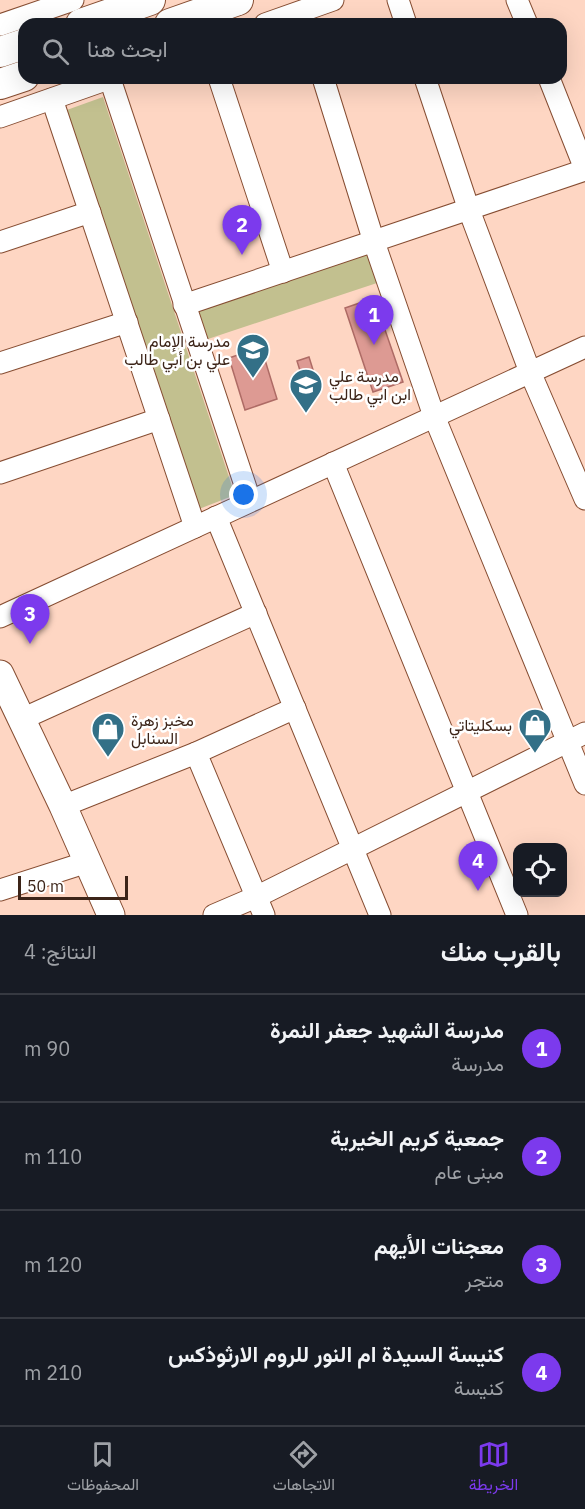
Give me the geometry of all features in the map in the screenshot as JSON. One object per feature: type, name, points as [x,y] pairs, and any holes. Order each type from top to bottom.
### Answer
[{"type":"highway","points":[[98,18],[150,0]]},
{"type":"highway","points":[[187,18],[237,0]]},
{"type":"highway","points":[[0,52],[18,26]]},
{"type":"highway","points":[[0,84],[18,78]]},
{"type":"main road","points":[[0,674],[11,715],[98,915]]},
{"type":"main road","points":[[11,715],[63,806],[111,915]]},
{"type":"street","points":[[27,18],[73,0]]},
{"type":"street","points":[[304,17],[333,0]]},
{"type":"street","points":[[398,0],[404,18]]},
{"type":"street","points":[[517,0],[524,18]]},
{"type":"street","points":[[0,25],[18,21]]},
{"type":"street","points":[[0,117],[93,84]]},
{"type":"street","points":[[112,84],[250,500]]},
{"type":"street","points":[[221,84],[283,272]]},
{"type":"street","points":[[325,84],[374,242],[434,416],[576,737],[585,784]]},
{"type":"street","points":[[426,84],[469,210],[530,372],[585,499]]},
{"type":"street","points":[[184,304],[585,170],[551,84]]},
{"type":"street","points":[[52,99],[195,527]]},
{"type":"street","points":[[0,242],[90,212]]},
{"type":"street","points":[[0,363],[127,322]]},
{"type":"street","points":[[0,617],[585,347]]},
{"type":"street","points":[[0,473],[159,419]]},
{"type":"street","points":[[333,462],[517,915]]},
{"type":"street","points":[[216,517],[380,915]]},
{"type":"street","points":[[11,715],[256,613]]},
{"type":"street","points":[[63,806],[196,753],[295,708]]},
{"type":"street","points":[[214,915],[260,906],[353,849],[576,737]]},
{"type":"street","points":[[196,753],[260,906]]},
{"type":"street","points":[[0,890],[75,866]]},
{"type":"shaded area","points":[[103,97],[235,495],[199,509],[64,111]]},
{"type":"shaded area","points":[[368,248],[380,282],[208,339],[197,306]]},
{"type":"building","points":[[374,298],[403,382],[373,392],[345,308]]},
{"type":"building","name":"مدرسة الإمام علي بن أبي طالب","points":[[261,347],[277,399],[245,410],[229,358]]},
{"type":"building","points":[[309,357],[314,373],[302,377],[297,361]]},
{"type":"place","name":"جمعية كريم الخيرية","points":[[242,255]]},
{"type":"place","name":"مدرسة الشهيد جعفر النمرة","points":[[374,345]]},
{"type":"place","name":"مدرسة الإمام علي بن أبي طالب","points":[[253,379]]},
{"type":"place","name":"مدرسة علي ابن ابي طالب","points":[[306,414]]},
{"type":"place","name":"معجنات الأيهم","points":[[30,644]]},
{"type":"place","name":"بسكليتاتي","points":[[535,754]]},
{"type":"place","name":"مخبز زهرة السنابل","points":[[108,758]]},
{"type":"place","name":"كنيسة السيدة ام النور للروم الارثوذكس","points":[[478,891]]}]
